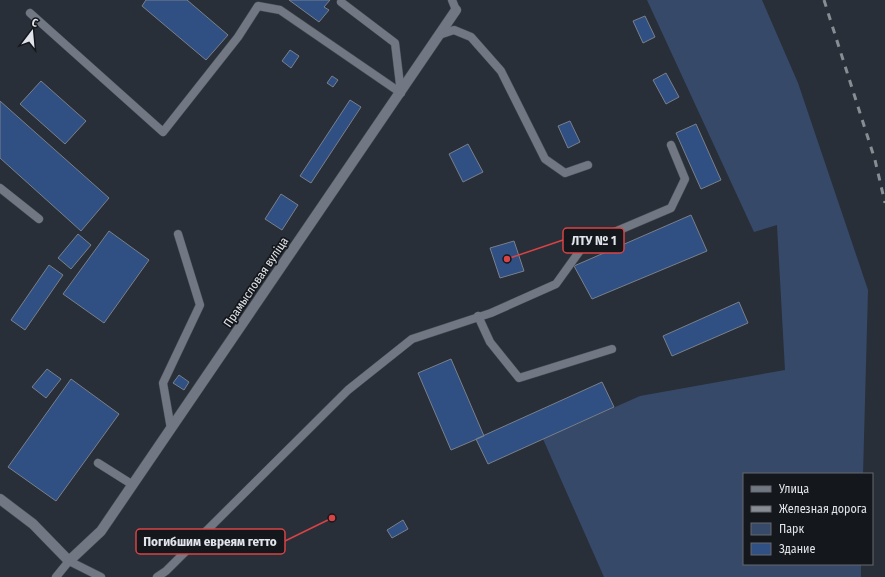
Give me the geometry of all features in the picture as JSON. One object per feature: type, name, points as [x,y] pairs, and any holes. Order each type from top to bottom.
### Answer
[{"type":"street","name":"Прамысловая вуліца","points":[[69,561],[101,531],[401,93],[456,10]]},
{"type":"street","points":[[0,499],[33,524],[69,561]]},
{"type":"lane","points":[[452,0],[456,10]]},
{"type":"lane","points":[[341,2],[395,43],[401,93]]},
{"type":"lane","points":[[30,13],[163,132],[238,37],[258,6],[280,10],[401,93]]},
{"type":"lane","points":[[439,35],[454,30],[471,37],[496,65],[501,71],[545,158],[565,173],[588,165]]},
{"type":"lane","points":[[157,577],[166,571],[348,390],[412,339],[478,316],[491,313],[556,284],[584,245],[672,208],[685,179],[671,145]]},
{"type":"lane","points":[[0,188],[39,219]]},
{"type":"lane","points":[[171,429],[163,383],[200,305],[178,234]]},
{"type":"lane","points":[[478,316],[490,342],[519,378],[612,349]]},
{"type":"lane","points":[[98,463],[132,485]]},
{"type":"lane","points":[[56,577],[69,561],[101,577]]},
{"type":"green space","points":[[647,0],[762,0],[798,83],[868,290],[863,473],[743,473],[743,565],[861,565],[861,577],[604,577],[543,439],[640,396],[785,370],[777,225],[754,232]]},
{"type":"building","points":[[146,0],[187,0],[228,35],[206,60],[142,6]]},
{"type":"building","points":[[289,0],[330,0],[324,7],[329,10],[319,22]]},
{"type":"building","points":[[645,16],[655,37],[643,43],[633,21]]},
{"type":"building","points":[[290,50],[299,56],[291,68],[282,61]]},
{"type":"building","points":[[666,73],[679,97],[666,104],[653,80]]},
{"type":"building","points":[[332,76],[338,80],[333,87],[327,83]]},
{"type":"building","points":[[41,81],[86,121],[65,144],[20,104]]},
{"type":"building","points":[[350,100],[361,107],[311,183],[300,176]]},
{"type":"building","points":[[0,101],[109,198],[81,231],[0,158]]},
{"type":"building","points":[[570,121],[580,142],[568,148],[558,126]]},
{"type":"building","points":[[696,124],[721,180],[701,189],[676,133]]},
{"type":"building","points":[[468,144],[483,172],[463,182],[449,154]]},
{"type":"building","points":[[281,194],[298,205],[282,230],[265,219]]},
{"type":"building","points":[[691,215],[707,251],[592,299],[574,266]]},
{"type":"building","points":[[109,231],[149,260],[104,323],[63,294]]},
{"type":"building","points":[[78,234],[91,245],[71,269],[58,258]]},
{"type":"building","points":[[514,241],[524,271],[500,278],[490,248]]},
{"type":"building","points":[[49,265],[63,275],[25,330],[11,320]]},
{"type":"building","points":[[739,302],[748,323],[672,356],[663,336]]},
{"type":"building","points":[[451,359],[484,436],[451,450],[418,373]]},
{"type":"building","points":[[47,369],[61,379],[46,398],[32,387]]},
{"type":"building","points":[[179,375],[189,382],[184,390],[173,383]]},
{"type":"building","points":[[71,379],[119,414],[56,501],[8,467]]},
{"type":"building","points":[[602,382],[614,407],[488,464],[476,439]]},
{"type":"building","points":[[403,520],[408,529],[392,538],[387,530]]},
{"type":"railway","points":[[824,0],[875,160],[885,203]]},
{"type":"place","name":"ЛТУ № 1","points":[[507,259]]},
{"type":"place","name":"Погибшим евреям гетто","points":[[332,518]]}]
